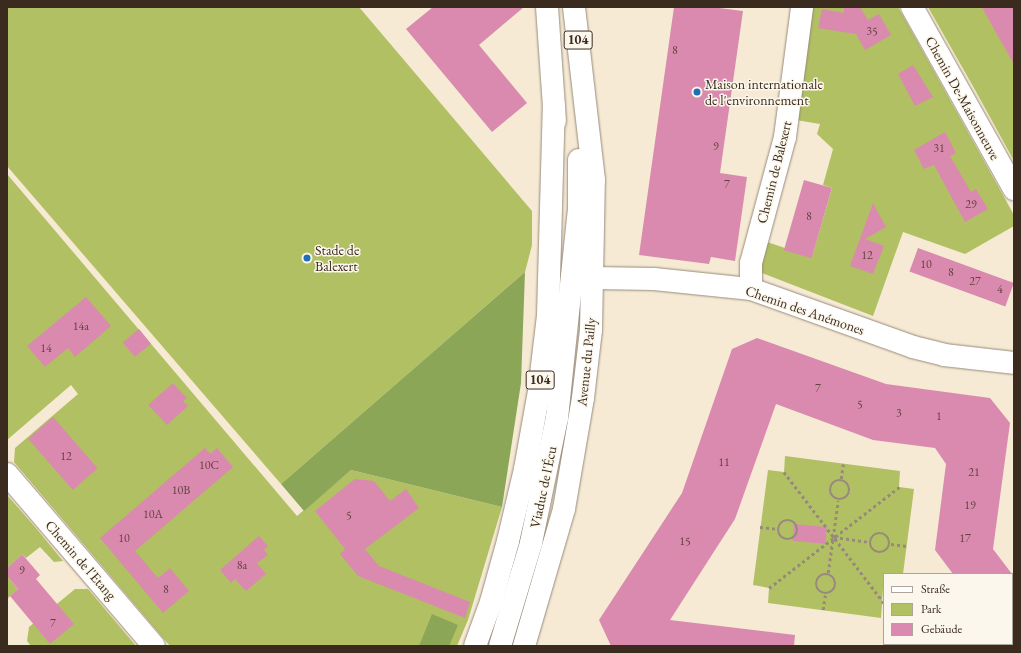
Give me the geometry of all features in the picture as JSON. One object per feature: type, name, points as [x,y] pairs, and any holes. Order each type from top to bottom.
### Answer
[{"type":"main road","name":"Avenue du Pailly","points":[[547,7],[567,324]]},
{"type":"main road","name":"Avenue du Pailly","points":[[524,646],[554,547],[573,464],[591,330],[594,180],[574,7]]},
{"type":"main road","name":"Chemin de Balexert","points":[[751,288],[751,263],[785,137],[802,7]]},
{"type":"main road","name":"Chemin De-Maisonneuve","points":[[912,7],[1014,189]]},
{"type":"main road","name":"Avenue du Pailly","points":[[567,324],[579,209],[581,71]]},
{"type":"main road","name":"Avenue du Pailly","points":[[474,646],[491,602],[509,534],[525,469],[539,391],[548,315],[554,106]]},
{"type":"main road","name":"Chemin des Anémones","points":[[593,278],[654,279],[751,288],[913,347],[944,355],[1014,363]]},
{"type":"main road","name":"Viaduc de l'Écu","points":[[500,646],[524,568],[545,484],[557,418],[567,324]]},
{"type":"main road","name":"Chemin de l'Etang","points":[[7,474],[154,646]]},
{"type":"path","points":[[841,479],[843,464]]},
{"type":"path","points":[[784,472],[883,602]]},
{"type":"path","points":[[841,479],[848,483],[850,492],[846,499],[838,501],[831,497],[829,489],[833,482],[841,479]]},
{"type":"path","points":[[769,588],[899,487]]},
{"type":"path","points":[[828,573],[838,501]]},
{"type":"path","points":[[790,520],[797,524],[799,532],[795,539],[787,541],[780,537],[778,529],[781,522],[790,520]]},
{"type":"path","points":[[760,527],[778,529]]},
{"type":"path","points":[[882,532],[889,536],[891,544],[887,551],[879,554],[872,550],[869,542],[873,534],[882,532]]},
{"type":"path","points":[[834,537],[869,542]]},
{"type":"path","points":[[891,544],[907,546]]},
{"type":"path","points":[[828,573],[835,577],[837,585],[833,593],[825,595],[818,591],[816,583],[820,576],[828,573]]},
{"type":"path","points":[[823,610],[825,595]]},
{"type":"green space","name":"Stade de Balexert","points":[[7,7],[359,7],[532,211],[532,245],[525,272],[281,484],[7,166]]},
{"type":"green space","points":[[811,7],[898,7],[1014,215],[1014,226],[965,254],[903,232],[873,316],[762,273],[758,265],[767,242],[812,257],[832,188],[823,185],[833,149],[817,134],[820,124],[796,120]]},
{"type":"green space","points":[[928,7],[1014,7],[1013,159],[974,88]]},
{"type":"green space","points":[[7,174],[297,516],[351,470],[502,507],[468,620],[457,646],[170,646],[14,462],[15,448],[78,394],[71,385],[7,440]]},
{"type":"green space","points":[[525,272],[521,383],[502,507],[351,470],[304,511],[281,484]]},
{"type":"green space","points":[[785,456],[900,471],[899,487],[914,489],[903,573],[883,573],[881,618],[768,603],[769,588],[753,585],[768,470],[784,472]]},
{"type":"green space","points":[[7,495],[63,561],[54,562],[40,547],[26,558],[22,554],[7,568]]},
{"type":"green space","points":[[7,576],[18,589],[7,599]]},
{"type":"green space","points":[[75,589],[88,589],[136,646],[31,646],[27,641],[29,627]]},
{"type":"green space","points":[[432,614],[458,625],[449,646],[419,646]]},
{"type":"building","points":[[433,7],[524,7],[479,45],[527,103],[492,132],[406,29]]},
{"type":"building","name":"Maison internationale de l'environnement","points":[[674,7],[711,7],[743,11],[720,173],[747,177],[735,261],[711,257],[709,264],[639,255]]},
{"type":"building","points":[[844,7],[860,7],[868,20],[879,14],[891,35],[865,50],[856,34],[818,28],[822,9],[844,13]]},
{"type":"building","points":[[982,7],[1014,7],[1014,64],[995,31]]},
{"type":"building","points":[[913,65],[933,97],[915,106],[898,74]]},
{"type":"building","points":[[945,132],[956,153],[950,156],[971,192],[976,189],[988,209],[965,222],[934,165],[924,169],[914,150]]},
{"type":"building","points":[[804,180],[832,188],[812,258],[784,250]]},
{"type":"building","points":[[873,203],[886,227],[865,239],[884,246],[873,274],[850,266]]},
{"type":"building","points":[[918,248],[1014,283],[1005,306],[909,271]]},
{"type":"building","points":[[86,297],[111,326],[75,357],[68,348],[45,367],[27,346]]},
{"type":"building","points":[[139,329],[151,344],[135,357],[123,342]]},
{"type":"building","points":[[757,338],[886,384],[990,398],[1010,423],[993,549],[1011,573],[952,573],[935,550],[946,464],[935,448],[873,440],[776,404],[735,519],[670,620],[795,635],[794,646],[611,646],[599,620],[682,493],[732,349]]},
{"type":"building","points":[[173,383],[187,398],[183,401],[188,406],[167,425],[148,405]]},
{"type":"building","points":[[53,417],[98,468],[73,490],[28,439]]},
{"type":"building","points":[[205,448],[210,454],[217,448],[233,467],[135,551],[158,578],[170,568],[189,591],[163,613],[100,538]]},
{"type":"building","points":[[355,479],[374,481],[390,501],[406,489],[419,508],[365,549],[379,566],[470,602],[465,618],[358,576],[340,554],[345,549],[315,511]]},
{"type":"building","points":[[794,524],[827,527],[825,544],[793,541]]},
{"type":"building","points":[[259,536],[268,546],[264,550],[268,555],[257,563],[266,574],[246,591],[235,579],[231,583],[220,570]]},
{"type":"building","points":[[22,554],[40,575],[36,579],[74,624],[50,644],[10,596],[18,589],[7,576],[7,568]]},
{"type":"place","name":"Maison internationale de l'environnement","points":[[697,92]]},
{"type":"place","name":"Stade de Balexert","points":[[307,258]]}]
